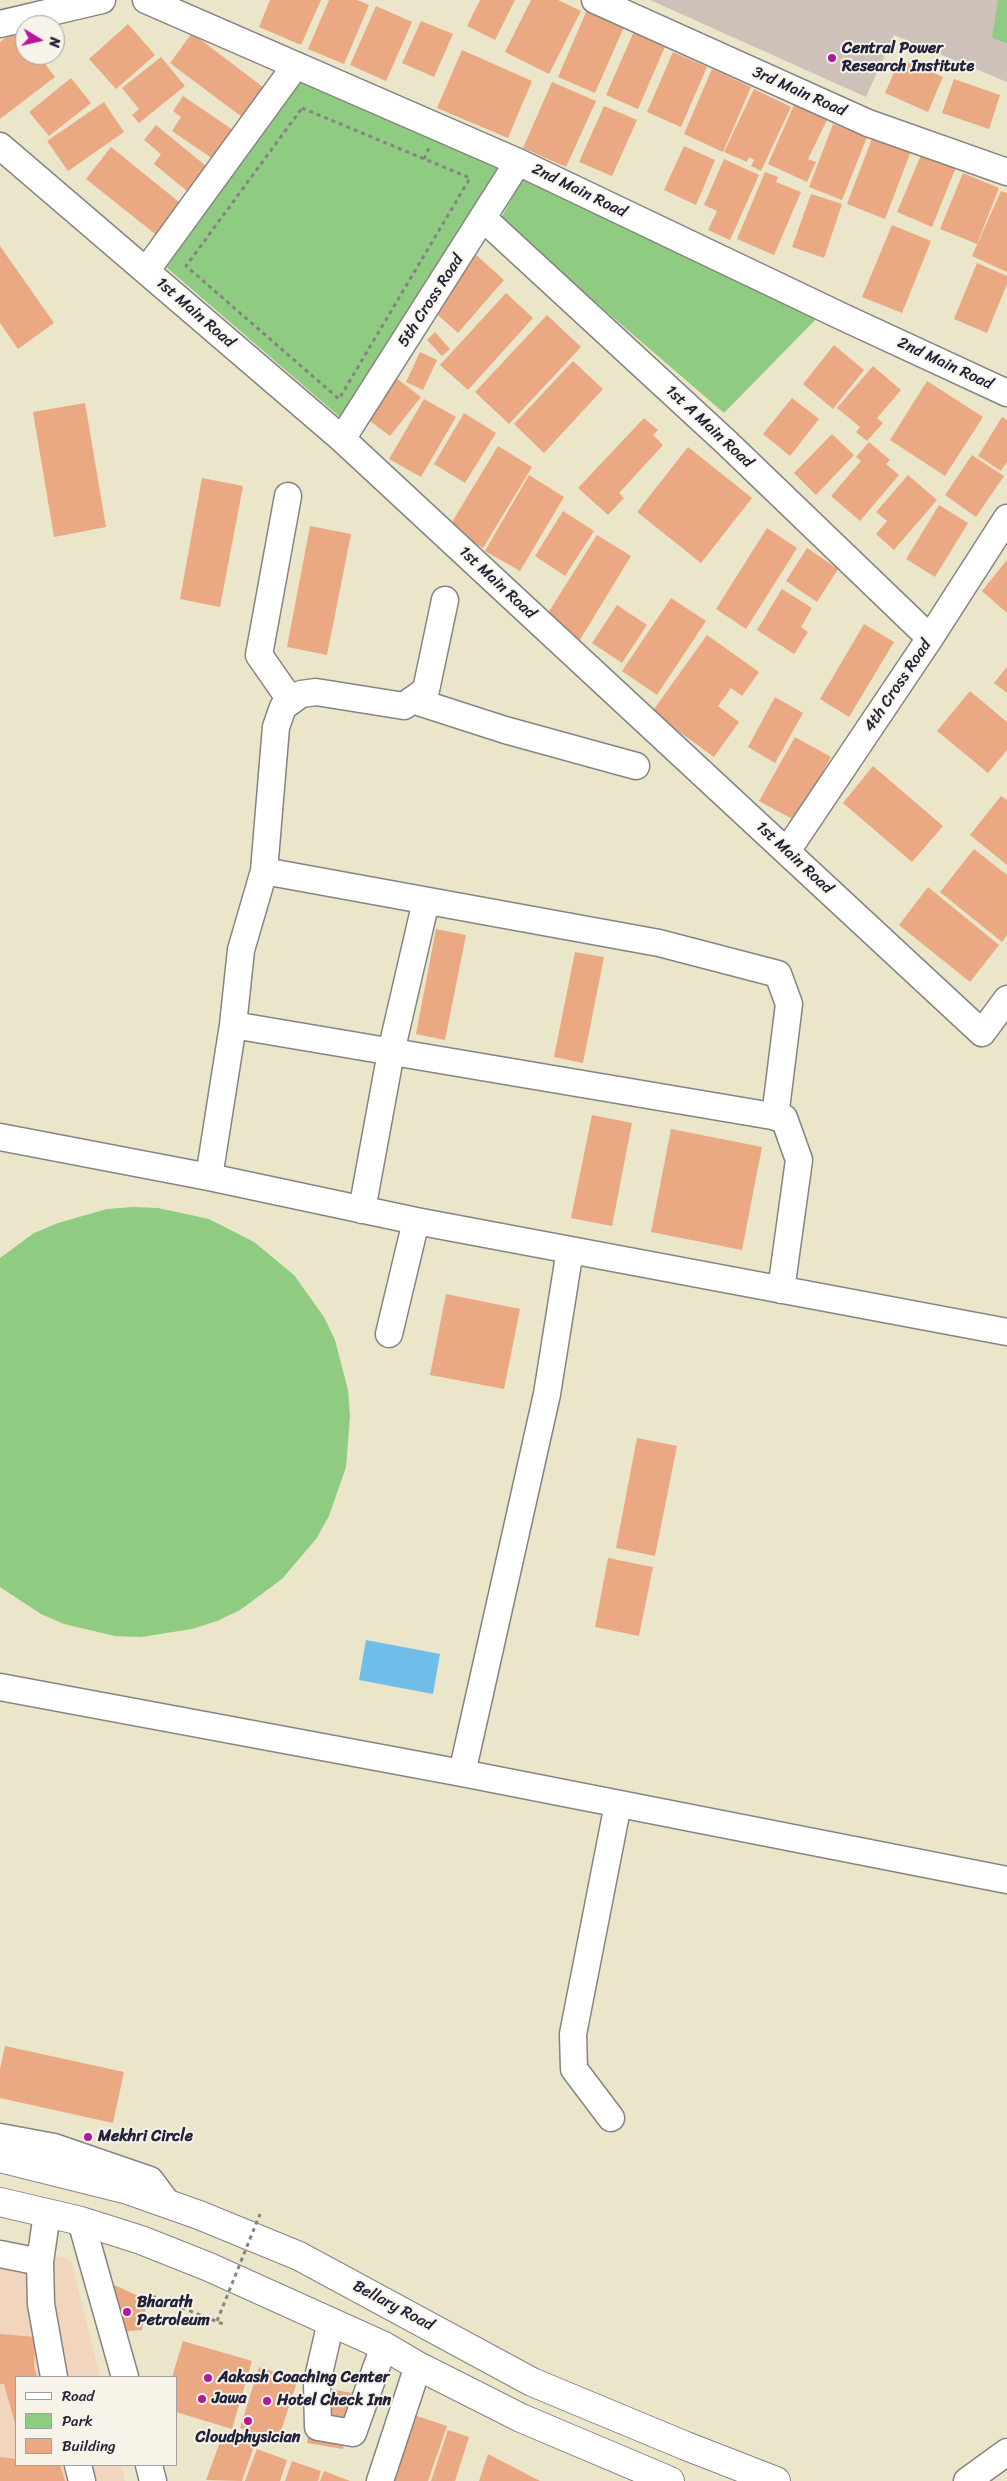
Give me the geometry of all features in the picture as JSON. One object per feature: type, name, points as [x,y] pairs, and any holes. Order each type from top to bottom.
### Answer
[{"type":"highway","name":"Bellary Road","points":[[0,2158],[128,2190],[299,2256],[532,2382],[776,2481]]},
{"type":"highway","points":[[0,2202],[81,2221],[141,2240],[210,2267],[384,2346],[418,2366],[639,2475],[670,2481]]},
{"type":"street","points":[[0,24],[102,0]]},
{"type":"street","name":"2nd Main Road","points":[[146,0],[518,162],[836,314],[1007,393]]},
{"type":"street","name":"3rd Main Road","points":[[595,0],[868,123],[1007,172]]},
{"type":"street","points":[[146,271],[296,65]]},
{"type":"street","name":"1st Main Road","points":[[0,146],[342,439],[982,1033],[1007,999]]},
{"type":"street","name":"5th Cross Road","points":[[342,439],[484,219],[518,162]]},
{"type":"street","name":"1st A Main Road","points":[[484,219],[726,442],[930,638]]},
{"type":"street","points":[[288,496],[259,656],[291,701]]},
{"type":"street","name":"4th Cross Road","points":[[787,852],[930,638],[1007,518]]},
{"type":"street","points":[[209,1177],[233,1025],[241,950],[264,872],[276,727],[283,707],[301,694],[316,692],[404,706],[426,690],[445,600]]},
{"type":"street","points":[[412,700],[505,730],[636,766]]},
{"type":"street","points":[[264,872],[659,943],[778,974],[789,1004],[775,1117]]},
{"type":"street","points":[[362,1210],[391,1052],[426,901]]},
{"type":"street","points":[[233,1025],[784,1118],[799,1160],[781,1290]]},
{"type":"street","points":[[0,1137],[209,1177],[416,1221],[1007,1332]]},
{"type":"street","points":[[389,1334],[416,1221]]},
{"type":"street","points":[[462,1773],[547,1394],[570,1250]]},
{"type":"street","points":[[0,1687],[462,1773],[1007,1880]]},
{"type":"street","points":[[612,2118],[574,2069],[573,2034],[618,1804]]},
{"type":"street","points":[[0,2137],[54,2147],[150,2180],[168,2204]]},
{"type":"street","points":[[47,2213],[40,2262],[40,2304],[54,2376]]},
{"type":"street","points":[[81,2221],[124,2376]]},
{"type":"street","points":[[0,2254],[40,2262]]},
{"type":"street","points":[[331,2322],[317,2382],[318,2427],[353,2433],[384,2346]]},
{"type":"street","points":[[380,2481],[418,2366]]},
{"type":"street","points":[[967,2481],[1007,2452]]},
{"type":"street","points":[[78,2466],[82,2481]]},
{"type":"street","points":[[149,2466],[153,2481]]},
{"type":"path","points":[[302,108],[470,178],[340,399],[186,266],[302,108]]},
{"type":"path","points":[[217,2322],[260,2214]]},
{"type":"path","points":[[152,2296],[224,2324]]},
{"type":"shaded area","name":"Central Power Research Institute","points":[[650,0],[1007,0],[1007,82],[894,35],[866,97]]},
{"type":"shaded area","points":[[0,2244],[71,2260],[100,2376],[15,2376],[15,2466],[121,2466],[125,2481],[0,2481]]},
{"type":"green space","points":[[998,0],[1007,0],[1007,43],[992,38]]},
{"type":"green space","points":[[301,81],[499,167],[341,418],[166,267]]},
{"type":"green space","points":[[527,171],[818,317],[724,413],[500,220]]},
{"type":"green space","points":[[158,1208],[209,1219],[254,1242],[294,1275],[324,1317],[335,1340],[348,1390],[350,1416],[346,1467],[329,1516],[316,1539],[282,1579],[240,1610],[217,1621],[192,1629],[141,1637],[115,1636],[64,1624],[41,1614],[0,1587],[0,1258],[34,1233],[58,1223],[107,1209]]},
{"type":"water","points":[[366,1640],[440,1654],[433,1694],[359,1680]]},
{"type":"building","points":[[270,0],[321,0],[301,45],[259,27]]},
{"type":"building","points":[[329,0],[357,0],[369,5],[344,64],[308,49]]},
{"type":"building","points":[[480,0],[515,0],[495,40],[467,26]]},
{"type":"building","points":[[531,0],[558,0],[581,11],[549,74],[505,52]]},
{"type":"building","points":[[376,6],[412,22],[386,81],[350,65]]},
{"type":"building","points":[[587,10],[624,27],[595,93],[558,77]]},
{"type":"building","points":[[421,21],[453,34],[434,77],[402,63]]},
{"type":"building","points":[[128,24],[155,55],[116,89],[89,59]]},
{"type":"building","points":[[635,29],[667,42],[638,109],[606,95]]},
{"type":"building","points":[[13,32],[15,35],[15,65],[46,65],[55,77],[0,119],[0,42]]},
{"type":"building","points":[[192,33],[272,94],[250,123],[170,63]]},
{"type":"building","points":[[462,50],[532,81],[508,138],[437,108]]},
{"type":"building","points":[[673,52],[707,67],[681,127],[647,112]]},
{"type":"building","points":[[161,57],[185,86],[139,123],[132,115],[139,109],[122,88]]},
{"type":"building","points":[[900,59],[943,77],[928,112],[885,93]]},
{"type":"building","points":[[712,69],[751,87],[723,152],[684,134]]},
{"type":"building","points":[[71,78],[91,103],[49,136],[29,112]]},
{"type":"building","points":[[954,79],[1000,95],[989,129],[942,113]]},
{"type":"building","points":[[552,82],[596,101],[566,167],[523,148]]},
{"type":"building","points":[[754,89],[791,107],[761,171],[751,166],[754,160],[749,157],[747,162],[724,152]]},
{"type":"building","points":[[183,96],[236,132],[216,161],[172,131],[181,117],[173,111]]},
{"type":"building","points":[[104,102],[124,132],[68,171],[47,141]]},
{"type":"building","points":[[794,105],[827,120],[808,159],[816,162],[807,182],[768,164]]},
{"type":"building","points":[[604,106],[637,120],[612,176],[579,162]]},
{"type":"building","points":[[833,124],[867,137],[842,200],[809,187]]},
{"type":"building","points":[[156,125],[212,171],[193,196],[154,164],[161,154],[144,140]]},
{"type":"building","points":[[873,136],[911,151],[885,219],[847,204]]},
{"type":"building","points":[[684,146],[715,160],[696,205],[664,190]]},
{"type":"building","points":[[111,147],[184,206],[159,237],[86,179]]},
{"type":"building","points":[[922,153],[956,167],[932,227],[897,212]]},
{"type":"building","points":[[724,159],[759,175],[730,240],[708,230],[717,211],[704,205]]},
{"type":"building","points":[[765,172],[778,177],[776,182],[801,192],[774,255],[737,239]]},
{"type":"building","points":[[963,173],[999,188],[977,244],[940,229]]},
{"type":"building","points":[[1001,191],[1007,193],[1007,272],[972,256]]},
{"type":"building","points":[[811,194],[842,204],[824,258],[792,247]]},
{"type":"building","points":[[892,225],[931,241],[902,313],[862,297]]},
{"type":"building","points":[[0,246],[54,323],[18,349],[0,323]]},
{"type":"building","points":[[475,254],[504,280],[458,333],[429,307]]},
{"type":"building","points":[[977,263],[1007,276],[1007,284],[987,333],[954,319]]},
{"type":"building","points":[[506,293],[533,318],[468,390],[440,365]]},
{"type":"building","points":[[547,315],[581,347],[509,424],[475,392]]},
{"type":"building","points":[[435,332],[450,349],[442,356],[427,340]]},
{"type":"building","points":[[834,345],[864,370],[833,409],[803,384]]},
{"type":"building","points":[[420,352],[437,360],[423,390],[406,382]]},
{"type":"building","points":[[573,361],[603,389],[544,453],[514,424]]},
{"type":"building","points":[[873,366],[901,390],[877,418],[883,423],[867,441],[856,432],[860,427],[837,408]]},
{"type":"building","points":[[392,375],[421,397],[390,436],[362,415]]},
{"type":"building","points":[[927,381],[983,417],[945,476],[890,440]]},
{"type":"building","points":[[792,398],[819,419],[790,456],[763,434]]},
{"type":"building","points":[[424,399],[456,417],[421,477],[389,459]]},
{"type":"building","points":[[85,403],[106,527],[54,537],[33,412]]},
{"type":"building","points":[[464,413],[496,433],[465,483],[434,464]]},
{"type":"building","points":[[1002,417],[1007,420],[1007,462],[1001,471],[978,456]]},
{"type":"building","points":[[644,418],[658,430],[653,435],[663,445],[619,493],[624,498],[608,515],[578,488]]},
{"type":"building","points":[[832,434],[854,455],[816,495],[794,473]]},
{"type":"building","points":[[869,442],[890,460],[886,464],[899,475],[860,521],[831,496],[861,461],[856,457]]},
{"type":"building","points":[[498,446],[532,467],[483,548],[449,527]]},
{"type":"building","points":[[688,447],[752,498],[701,563],[637,512]]},
{"type":"building","points":[[972,455],[1004,476],[976,517],[945,495]]},
{"type":"building","points":[[529,475],[564,497],[520,571],[485,551]]},
{"type":"building","points":[[908,475],[937,500],[894,550],[876,534],[887,521],[876,512]]},
{"type":"building","points":[[202,478],[243,486],[220,607],[180,599]]},
{"type":"building","points":[[939,505],[968,523],[935,577],[906,559]]},
{"type":"building","points":[[563,511],[594,531],[565,576],[535,556]]},
{"type":"building","points":[[310,526],[351,534],[327,655],[287,647]]},
{"type":"building","points":[[767,528],[797,548],[746,629],[716,609]]},
{"type":"building","points":[[597,535],[631,556],[578,643],[543,621]]},
{"type":"building","points":[[807,548],[838,569],[817,602],[786,581]]},
{"type":"building","points":[[1007,560],[1007,613],[982,591]]},
{"type":"building","points":[[782,589],[812,608],[801,627],[808,632],[794,654],[757,630]]},
{"type":"building","points":[[671,598],[706,621],[657,695],[622,671]]},
{"type":"building","points":[[617,605],[647,625],[622,663],[592,643]]},
{"type":"building","points":[[864,624],[894,642],[849,717],[820,699]]},
{"type":"building","points":[[707,635],[759,672],[742,696],[731,688],[718,706],[739,722],[714,757],[652,712]]},
{"type":"building","points":[[1007,667],[1007,693],[994,683]]},
{"type":"building","points":[[970,691],[1007,722],[1007,750],[988,773],[937,731]]},
{"type":"building","points":[[775,697],[803,713],[775,763],[748,747]]},
{"type":"building","points":[[795,737],[831,757],[796,821],[759,801]]},
{"type":"building","points":[[873,766],[943,826],[912,862],[843,803]]},
{"type":"building","points":[[1001,796],[1007,800],[1007,865],[970,835]]},
{"type":"building","points":[[974,849],[1007,875],[1007,935],[1002,942],[940,892]]},
{"type":"building","points":[[928,887],[999,945],[970,982],[899,925]]},
{"type":"building","points":[[436,929],[466,935],[445,1040],[416,1034]]},
{"type":"building","points":[[575,952],[604,957],[583,1063],[554,1057]]},
{"type":"building","points":[[592,1115],[632,1123],[612,1226],[571,1218]]},
{"type":"building","points":[[671,1129],[762,1147],[742,1250],[651,1232]]},
{"type":"building","points":[[446,1294],[520,1309],[504,1389],[430,1375]]},
{"type":"building","points":[[637,1438],[677,1446],[655,1556],[616,1548]]},
{"type":"building","points":[[608,1558],[653,1567],[639,1636],[595,1627]]},
{"type":"building","points":[[5,2046],[124,2072],[113,2123],[0,2098],[0,2069]]},
{"type":"building","points":[[110,2283],[147,2300],[142,2330],[120,2332]]},
{"type":"building","points":[[0,2334],[36,2337],[34,2367],[37,2376],[15,2376],[15,2423],[4,2384],[0,2384]]},
{"type":"building","points":[[183,2341],[252,2361],[232,2429],[178,2413],[178,2376],[172,2376]]},
{"type":"building","points":[[259,2367],[298,2379],[278,2440],[240,2428]]},
{"type":"building","points":[[317,2387],[353,2393],[343,2449],[307,2443]]},
{"type":"building","points":[[408,2413],[447,2426],[428,2481],[384,2481]]},
{"type":"building","points":[[448,2430],[469,2437],[455,2481],[431,2481]]},
{"type":"building","points":[[223,2434],[254,2446],[242,2481],[206,2480]]},
{"type":"building","points":[[257,2449],[287,2460],[280,2481],[245,2481]]},
{"type":"building","points":[[488,2454],[540,2481],[479,2481]]},
{"type":"building","points":[[0,2457],[15,2459],[15,2466],[60,2466],[65,2481],[0,2481]]},
{"type":"building","points":[[292,2461],[321,2471],[318,2481],[285,2481]]},
{"type":"building","points":[[324,2471],[350,2481],[320,2481]]},
{"type":"place","name":"Central Power Research Institute","points":[[832,58]]},
{"type":"place","name":"Mekhri Circle","points":[[88,2137]]},
{"type":"place","name":"Bharath Petroleum","points":[[127,2312]]},
{"type":"place","name":"Aakash Coaching Center","points":[[208,2378]]},
{"type":"place","name":"Jawa","points":[[202,2399]]},
{"type":"place","name":"Hotel Check Inn","points":[[267,2401]]},
{"type":"place","name":"Cloudphysician","points":[[248,2421]]}]
